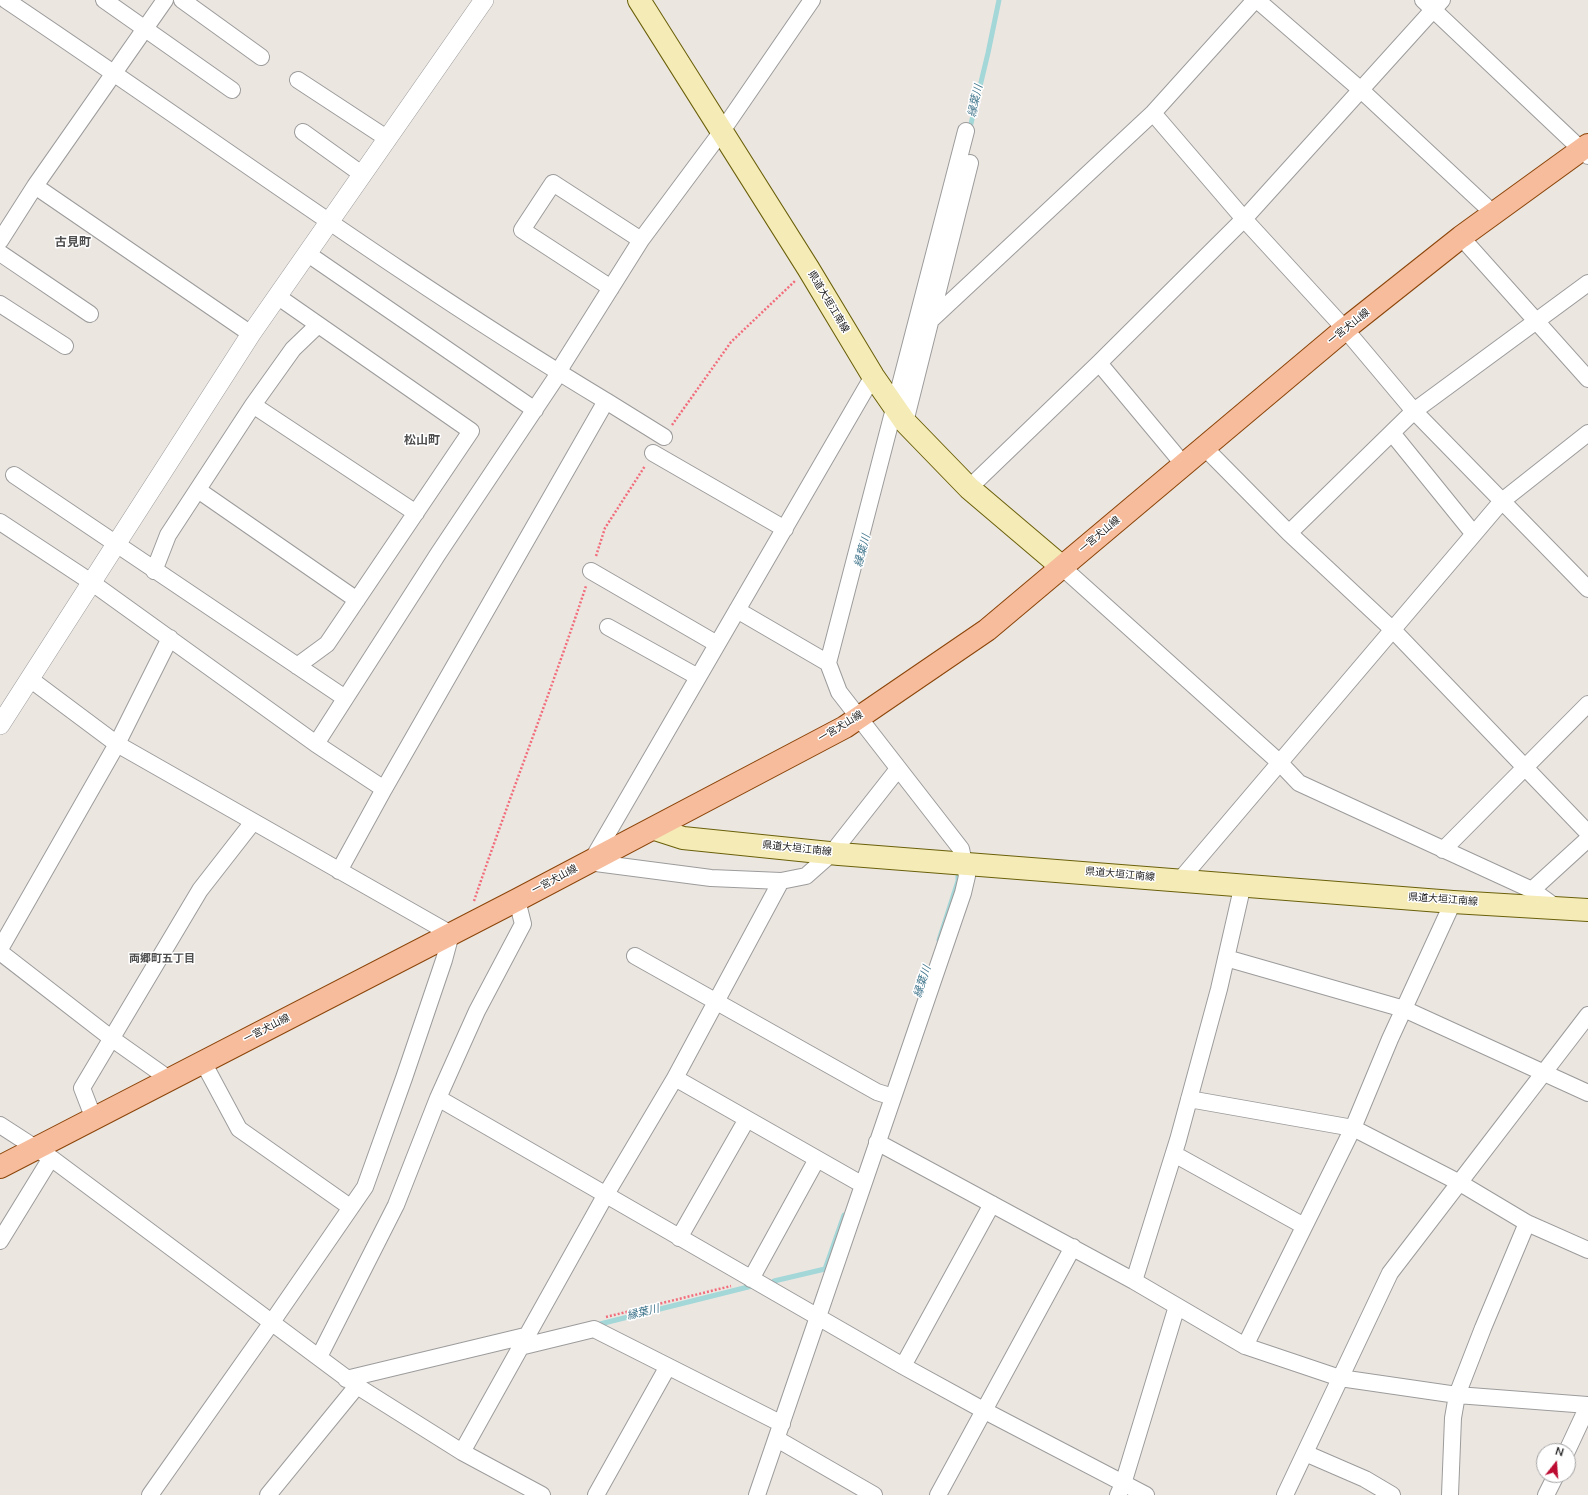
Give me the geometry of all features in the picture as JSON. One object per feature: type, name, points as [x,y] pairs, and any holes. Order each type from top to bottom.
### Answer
[{"type":"main road","name":"県道大垣江南線","points":[[639,0],[808,268],[873,376],[900,415],[969,488],[1062,567]]},
{"type":"main road","name":"一宮犬山線","points":[[0,1167],[43,1154],[94,1119],[169,1079],[517,900],[845,727],[987,630],[1345,329],[1493,213],[1586,150]]},
{"type":"main road","name":"県道大垣江南線","points":[[655,828],[683,838],[832,853],[1243,884],[1453,902],[1588,910]]},
{"type":"street","points":[[6,0],[330,223],[559,373],[664,437]]},
{"type":"street","points":[[104,0],[232,90]]},
{"type":"street","points":[[0,241],[35,186],[165,0]]},
{"type":"street","points":[[182,0],[262,57]]},
{"type":"street","points":[[3,713],[30,679],[251,334],[388,140],[484,0]]},
{"type":"street","points":[[316,744],[438,554],[559,373],[563,364],[641,240],[722,131],[812,0]]},
{"type":"street","points":[[926,313],[1153,113],[1256,0],[1361,90],[1493,213]]},
{"type":"street","points":[[969,488],[1099,363],[1244,219],[1361,90],[1433,3],[1586,150]]},
{"type":"street","points":[[298,80],[388,140]]},
{"type":"street","points":[[1153,113],[1244,219],[1345,329],[1414,411],[1588,589]]},
{"type":"street","points":[[757,1495],[780,1432],[817,1317],[963,893],[966,876],[965,863],[960,849],[839,692],[828,663],[900,415],[951,214],[966,131]]},
{"type":"street","points":[[303,132],[362,176]]},
{"type":"street","points":[[951,214],[970,163]]},
{"type":"street","points":[[611,288],[522,230],[552,183],[641,240]]},
{"type":"street","points":[[35,186],[251,334]]},
{"type":"street","points":[[1461,237],[1588,379]]},
{"type":"street","points":[[0,253],[90,314]]},
{"type":"street","points":[[308,254],[535,410]]},
{"type":"street","points":[[1289,533],[1414,411],[1588,283]]},
{"type":"street","points":[[277,296],[471,431],[327,644],[297,666]]},
{"type":"street","points":[[0,304],[65,346]]},
{"type":"street","points":[[154,571],[168,535],[253,405],[293,349],[318,325]]},
{"type":"street","points":[[1099,363],[1184,465]]},
{"type":"street","points":[[873,376],[590,861],[711,878],[781,881],[806,876],[832,853],[898,769]]},
{"type":"street","points":[[339,871],[384,789],[606,401]]},
{"type":"street","points":[[253,405],[416,513]]},
{"type":"street","points":[[1392,432],[1473,533]]},
{"type":"street","points":[[1180,880],[1393,630],[1473,533],[1502,501],[1588,433]]},
{"type":"street","points":[[1205,448],[1289,533],[1393,630],[1588,833]]},
{"type":"street","points":[[653,453],[785,529]]},
{"type":"street","points":[[14,475],[115,545],[346,698]]},
{"type":"street","points":[[198,490],[357,600]]},
{"type":"street","points":[[0,522],[91,582],[316,744],[384,789]]},
{"type":"street","points":[[1062,567],[1279,762],[1299,783],[1532,890],[1557,908]]},
{"type":"street","points":[[591,571],[717,644]]},
{"type":"street","points":[[737,610],[828,663]]},
{"type":"street","points":[[608,627],[698,677]]},
{"type":"street","points":[[169,1079],[111,1038],[0,950],[117,744],[170,638]]},
{"type":"street","points":[[30,679],[117,744],[451,934],[444,960],[365,1187],[150,1495]]},
{"type":"street","points":[[1443,850],[1588,704]]},
{"type":"street","points":[[94,1119],[82,1088],[200,890],[253,822]]},
{"type":"street","points":[[1532,890],[1588,839]]},
{"type":"street","points":[[462,1452],[606,1196],[675,1078],[781,881]]},
{"type":"street","points":[[1134,1281],[1174,1154],[1226,958],[1243,884]]},
{"type":"street","points":[[319,1357],[396,1206],[438,1098],[477,1011],[523,924],[517,900]]},
{"type":"street","points":[[1245,1346],[1353,1128],[1404,1009],[1453,902]]},
{"type":"street","points":[[635,956],[877,1092],[894,1097]]},
{"type":"street","points":[[1226,958],[1404,1009],[1588,1093]]},
{"type":"street","points":[[1285,1495],[1390,1273],[1588,1015]]},
{"type":"street","points":[[203,1062],[239,1129],[350,1207]]},
{"type":"street","points":[[675,1078],[863,1185]]},
{"type":"street","points":[[438,1098],[752,1280],[984,1411],[1120,1490],[1146,1495]]},
{"type":"street","points":[[1189,1099],[1353,1128],[1460,1183],[1528,1223],[1588,1250]]},
{"type":"street","points":[[679,1238],[747,1119]]},
{"type":"street","points":[[0,1125],[43,1154],[272,1322],[351,1382],[462,1452],[538,1494]]},
{"type":"street","points":[[877,1142],[1073,1247],[1245,1346],[1340,1378],[1457,1395],[1588,1405],[1571,1443]]},
{"type":"street","points":[[0,1241],[43,1154]]},
{"type":"street","points":[[1174,1154],[1304,1226]]},
{"type":"street","points":[[752,1280],[817,1159]]},
{"type":"street","points":[[903,1366],[992,1204]]},
{"type":"street","points":[[1450,1495],[1453,1418],[1457,1395],[1483,1328],[1528,1223]]},
{"type":"street","points":[[938,1495],[1073,1247]]},
{"type":"street","points":[[1120,1490],[1177,1306]]},
{"type":"street","points":[[268,1495],[351,1382],[523,1342],[594,1330],[668,1368],[780,1432],[874,1495]]},
{"type":"street","points":[[596,1495],[668,1368]]},
{"type":"street","points":[[1305,1453],[1365,1479],[1392,1495]]},
{"type":"street","points":[[1546,1495],[1552,1483]]},
{"type":"path","points":[[601,1318],[752,1280]]},
{"type":"waterway","name":"縁葉川","points":[[969,132],[999,0]]},
{"type":"waterway","name":"縁葉川","points":[[939,940],[958,881],[958,876]]},
{"type":"waterway","name":"縁葉川","points":[[774,1281],[825,1269],[844,1215]]},
{"type":"waterway","name":"縁葉川","points":[[596,1325],[752,1286]]},
{"type":"district","name":"古見町","points":[[73,243]]},
{"type":"district","name":"松山町","points":[[422,441]]},
{"type":"district","name":"両郷町五丁目","points":[[162,959]]}]
